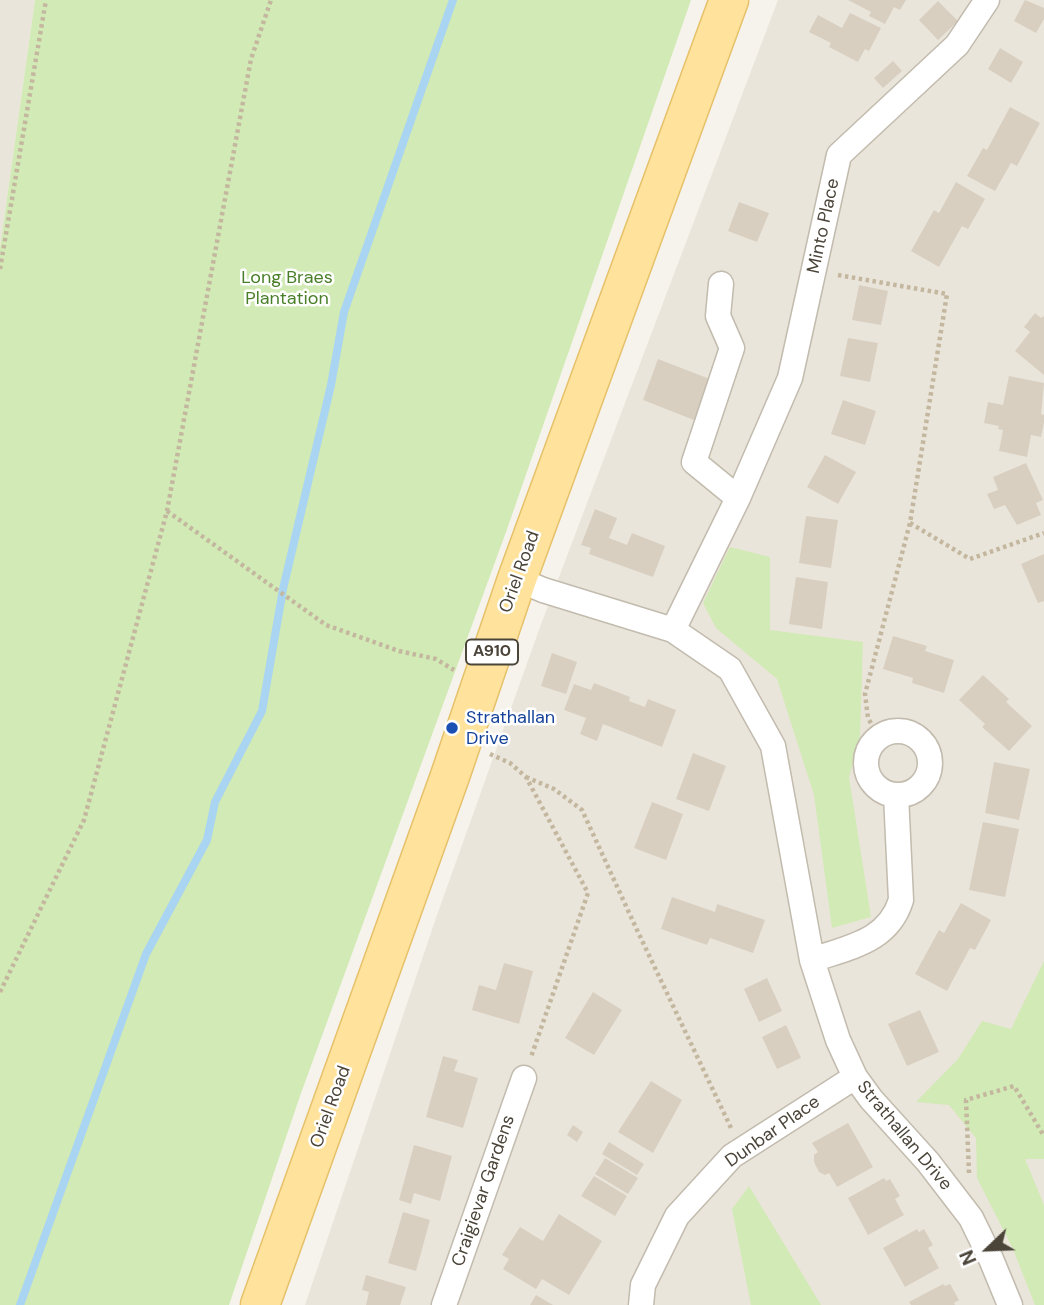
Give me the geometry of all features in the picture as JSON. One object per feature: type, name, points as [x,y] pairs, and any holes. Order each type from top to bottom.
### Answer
[{"type":"main road","name":"Oriel Road","points":[[260,1305],[450,776],[517,579],[729,0]]},
{"type":"street","name":"Minto Place","points":[[673,630],[738,498],[790,378],[839,155],[957,45],[987,0]]},
{"type":"street","points":[[721,284],[718,316],[732,348],[694,462],[738,498]]},
{"type":"street","name":"Strathallan Drive","points":[[517,579],[543,590],[673,630],[730,669],[773,746],[812,960],[838,1040],[855,1077],[871,1099],[928,1162],[971,1218],[1010,1305]]},
{"type":"street","points":[[895,731],[906,732],[920,739],[928,748],[931,764],[925,781],[916,790],[896,795],[875,785],[868,773],[866,759],[869,748],[879,737],[895,731]]},
{"type":"street","points":[[812,960],[876,936],[890,925],[897,912],[901,900],[896,795]]},
{"type":"street","name":"Dunbar Place","points":[[641,1305],[643,1286],[677,1216],[732,1156],[855,1077]]},
{"type":"street","name":"Craigievar Gardens","points":[[444,1305],[524,1078]]},
{"type":"path","points":[[0,269],[46,0]]},
{"type":"path","points":[[0,992],[84,820],[167,511],[251,59],[271,0]]},
{"type":"path","points":[[814,270],[947,294],[911,523],[865,694],[868,719],[879,737]]},
{"type":"path","points":[[167,511],[326,625],[399,651],[436,659],[464,675]]},
{"type":"path","points":[[911,523],[970,559],[1044,533]]},
{"type":"path","points":[[483,750],[510,763],[526,777],[554,789],[582,810],[741,1150]]},
{"type":"path","points":[[524,1078],[587,892],[526,777]]},
{"type":"path","points":[[971,1218],[966,1100],[1014,1086],[1044,1136]]},
{"type":"shaded area","points":[[0,0],[35,0],[0,248]]},
{"type":"shaded area","points":[[778,0],[1044,0],[1044,1305],[305,1305],[437,915],[540,627]]},
{"type":"green space","name":"Long Braes Plantation","points":[[35,0],[691,0],[506,532],[300,1096],[229,1305],[0,1305],[0,248]]},
{"type":"green space","points":[[730,547],[770,557],[770,630],[863,642],[860,737],[849,777],[871,917],[832,928],[814,795],[777,679],[716,628],[703,603]]},
{"type":"green space","points":[[1044,961],[1044,1159],[1025,1159],[1044,1205],[1044,1305],[1035,1305],[1013,1249],[977,1178],[976,1138],[949,1105],[916,1102],[958,1059],[982,1021],[1011,1029]]},
{"type":"green space","points":[[749,1186],[821,1305],[751,1305],[732,1209]]},
{"type":"building","points":[[848,0],[906,0],[900,10],[894,7],[885,24],[869,16],[871,12]]},
{"type":"building","points":[[1025,0],[1044,8],[1044,19],[1036,33],[1014,21]]},
{"type":"building","points":[[938,1],[958,21],[938,40],[919,20]]},
{"type":"building","points":[[850,13],[881,28],[869,51],[865,49],[858,62],[829,47],[831,43],[809,32],[818,15],[842,28]]},
{"type":"building","points":[[1000,48],[1023,62],[1011,83],[988,69]]},
{"type":"building","points":[[893,61],[902,71],[883,88],[874,78]]},
{"type":"building","points":[[1010,107],[1040,123],[1017,166],[1011,163],[995,191],[967,176],[983,148],[987,150]]},
{"type":"building","points":[[956,182],[985,199],[968,229],[962,226],[939,267],[911,251],[934,210],[939,213]]},
{"type":"building","points":[[739,202],[769,213],[757,242],[728,231]]},
{"type":"building","points":[[859,285],[888,291],[881,325],[852,320]]},
{"type":"building","points":[[1035,313],[1041,318],[1044,316],[1044,375],[1015,351],[1030,332],[1024,327]]},
{"type":"building","points":[[848,338],[878,343],[870,382],[840,376]]},
{"type":"building","points":[[658,359],[715,381],[699,422],[643,400]]},
{"type":"building","points":[[1009,376],[1044,383],[1041,414],[1044,415],[1044,423],[1041,437],[1031,435],[1027,457],[999,451],[1003,430],[998,429],[999,426],[984,423],[988,402],[1003,405]]},
{"type":"building","points":[[843,400],[876,411],[865,445],[831,434]]},
{"type":"building","points":[[825,455],[856,472],[838,504],[807,487]]},
{"type":"building","points":[[1026,463],[1043,500],[1036,503],[1041,515],[1017,525],[1005,505],[994,509],[987,494],[998,490],[993,477]]},
{"type":"building","points":[[595,509],[617,518],[609,538],[627,545],[632,533],[665,546],[653,577],[589,554],[591,548],[581,545]]},
{"type":"building","points":[[806,516],[838,520],[831,568],[799,563]]},
{"type":"building","points":[[1044,554],[1044,601],[1038,603],[1021,564]]},
{"type":"building","points":[[796,577],[828,582],[822,629],[789,624]]},
{"type":"building","points":[[893,636],[927,646],[925,651],[954,660],[944,693],[912,683],[913,678],[883,669]]},
{"type":"building","points":[[552,653],[577,662],[566,694],[541,686]]},
{"type":"building","points":[[983,675],[1009,699],[1006,702],[1032,726],[1009,751],[982,727],[985,724],[959,700]]},
{"type":"building","points":[[594,683],[630,697],[629,701],[645,707],[648,699],[676,710],[662,747],[603,724],[597,741],[580,734],[586,718],[564,710],[574,684],[591,690]]},
{"type":"building","points":[[693,753],[726,766],[709,811],[676,799]]},
{"type":"building","points":[[994,762],[1030,769],[1019,820],[985,813]]},
{"type":"building","points":[[652,802],[683,814],[666,860],[634,848]]},
{"type":"building","points":[[983,822],[1019,829],[1005,897],[969,890]]},
{"type":"building","points":[[672,897],[715,912],[717,904],[765,920],[753,953],[710,938],[707,945],[661,929]]},
{"type":"building","points":[[961,903],[991,920],[975,950],[970,948],[947,991],[915,974],[939,930],[944,933]]},
{"type":"building","points":[[504,963],[533,971],[519,1024],[472,1010],[479,985],[496,990]]},
{"type":"building","points":[[767,978],[782,1011],[759,1022],[744,989]]},
{"type":"building","points":[[593,992],[622,1010],[594,1055],[565,1038]]},
{"type":"building","points":[[920,1010],[939,1052],[907,1066],[888,1024]]},
{"type":"building","points":[[786,1025],[801,1058],[777,1069],[762,1037]]},
{"type":"building","points":[[443,1056],[458,1060],[454,1071],[478,1078],[463,1128],[426,1117]]},
{"type":"building","points":[[651,1081],[682,1100],[653,1153],[618,1132]]},
{"type":"building","points":[[848,1123],[873,1167],[837,1187],[829,1173],[825,1175],[819,1172],[814,1162],[814,1155],[818,1152],[812,1143]]},
{"type":"building","points":[[573,1125],[583,1132],[577,1142],[567,1135]]},
{"type":"building","points":[[609,1142],[644,1164],[637,1175],[602,1154]]},
{"type":"building","points":[[414,1145],[452,1156],[440,1201],[414,1193],[411,1204],[399,1200]]},
{"type":"building","points":[[605,1158],[638,1178],[628,1194],[595,1174]]},
{"type":"building","points":[[594,1176],[627,1196],[615,1216],[581,1196]]},
{"type":"building","points":[[884,1178],[886,1181],[890,1179],[900,1196],[895,1199],[904,1215],[868,1235],[848,1198]]},
{"type":"building","points":[[403,1212],[430,1220],[416,1271],[388,1263]]},
{"type":"building","points":[[559,1214],[602,1241],[569,1295],[542,1279],[536,1289],[503,1269],[509,1259],[502,1255],[520,1227],[543,1241]]},
{"type":"building","points":[[917,1229],[919,1232],[924,1229],[933,1245],[928,1248],[939,1268],[905,1287],[883,1248]]},
{"type":"building","points":[[366,1275],[406,1287],[400,1305],[366,1305],[369,1292],[362,1290]]},
{"type":"building","points":[[943,1284],[950,1284],[959,1300],[955,1305],[911,1305],[909,1302]]},
{"type":"building","points":[[536,1295],[553,1305],[530,1305]]},
{"type":"waterway","points":[[20,1305],[146,954],[207,840],[215,802],[262,711],[283,589],[331,385],[344,312],[453,0]]},
{"type":"place","name":"Strathallan Drive","points":[[452,728]]}]
